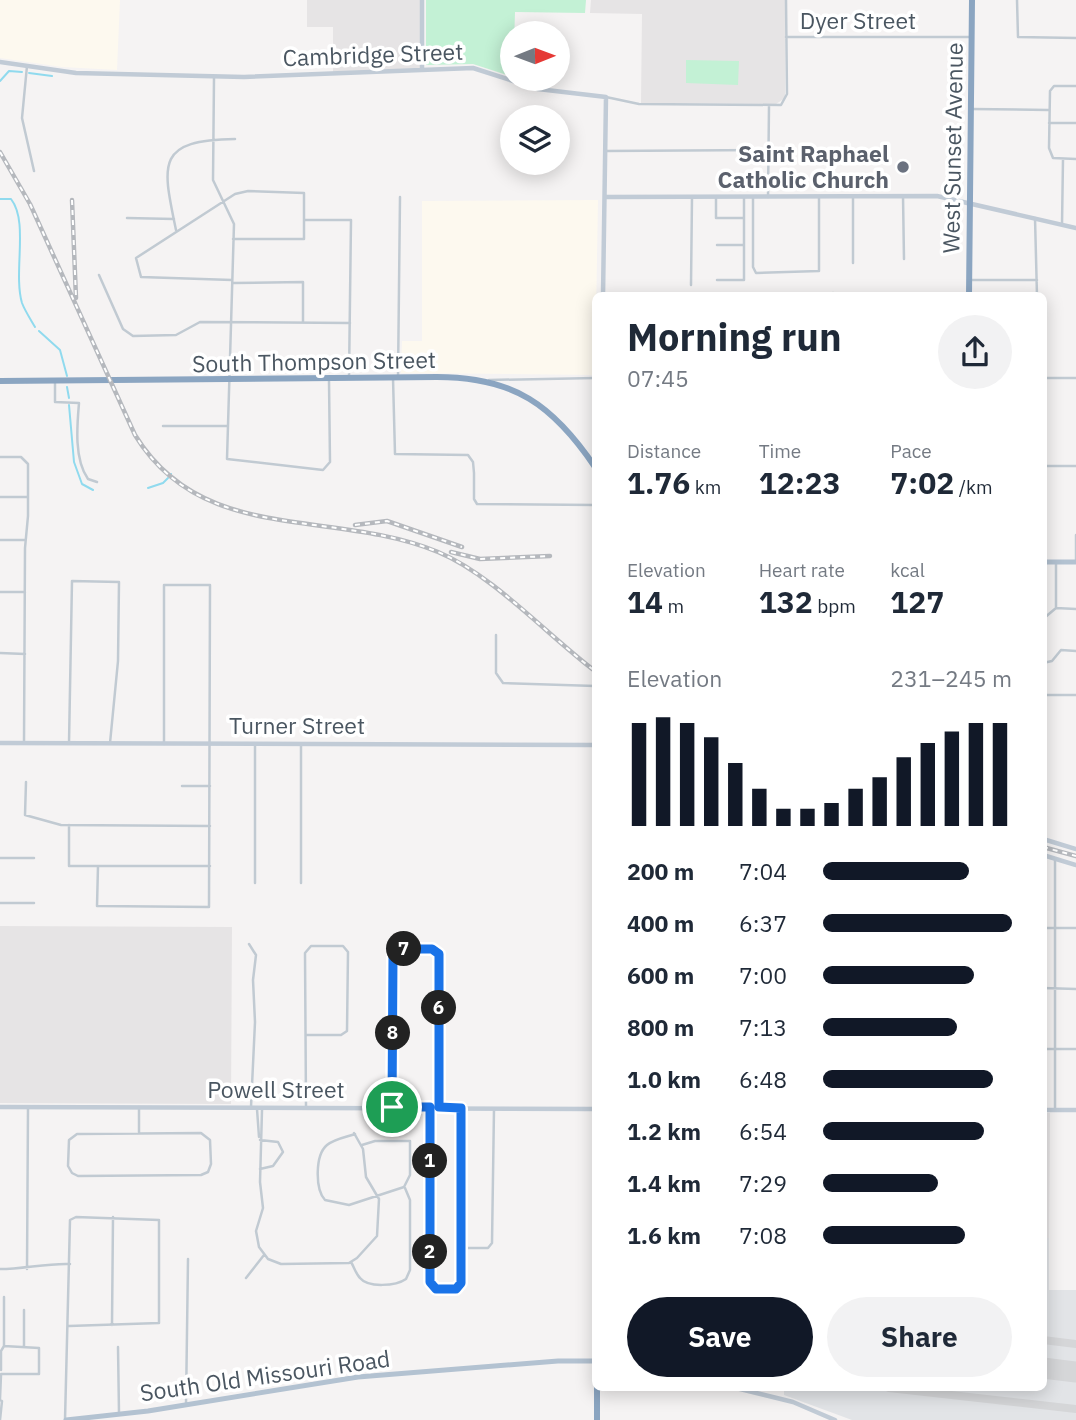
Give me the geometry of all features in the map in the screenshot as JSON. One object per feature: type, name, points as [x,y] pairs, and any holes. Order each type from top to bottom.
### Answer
[{"type":"highway","name":"West Sunset Avenue","points":[[969,292],[972,0]]},
{"type":"highway","name":"South Thompson Street","points":[[0,381],[329,377],[478,380],[515,391],[544,408],[573,436],[592,463]]},
{"type":"highway","points":[[597,1391],[597,1420]]},
{"type":"main road","points":[[1047,562],[1076,562]]},
{"type":"main road","name":"South Old Missouri Road","points":[[66,1420],[119,1417],[358,1377],[592,1361]]},
{"type":"street","points":[[422,0],[422,68]]},
{"type":"street","points":[[786,0],[786,37]]},
{"type":"street","points":[[1017,0],[1018,37],[1076,38]]},
{"type":"street","name":"Cambridge Street","points":[[0,62],[84,73],[214,77],[345,75],[422,68],[484,69],[538,89],[639,104],[769,106],[784,103],[787,94],[786,37]]},
{"type":"street","name":"Dyer Street","points":[[786,37],[971,37]]},
{"type":"street","points":[[27,66],[22,114],[34,171]]},
{"type":"street","points":[[214,77],[214,180],[232,217],[233,239],[227,458],[323,470],[330,462],[329,377]]},
{"type":"street","points":[[1076,86],[1051,88],[1049,110],[1049,153],[1053,158],[1076,159]]},
{"type":"street","points":[[603,292],[606,97]]},
{"type":"street","points":[[768,197],[769,106]]},
{"type":"street","points":[[971,109],[1049,110]]},
{"type":"street","points":[[1049,123],[1076,123]]},
{"type":"street","points":[[176,231],[168,171],[172,154],[177,149],[213,139],[235,139]]},
{"type":"street","points":[[605,151],[768,150]]},
{"type":"street","points":[[1062,225],[1063,159]]},
{"type":"street","points":[[233,239],[304,239],[304,192],[248,191],[234,194],[136,258],[139,276],[303,282],[303,322]]},
{"type":"street","points":[[853,196],[853,263]]},
{"type":"street","points":[[903,196],[904,259]]},
{"type":"street","points":[[605,197],[937,196],[1076,229]]},
{"type":"street","points":[[400,197],[395,454],[468,455],[473,462],[474,499],[477,504],[592,505]]},
{"type":"street","points":[[691,285],[692,197]]},
{"type":"street","points":[[716,197],[716,218],[744,218]]},
{"type":"street","points":[[717,280],[744,280],[744,197]]},
{"type":"street","points":[[753,197],[753,267],[756,273],[820,271],[819,197]]},
{"type":"street","points":[[127,218],[174,219]]},
{"type":"street","points":[[1035,218],[1037,292]]},
{"type":"street","points":[[304,220],[351,220],[349,378]]},
{"type":"street","points":[[717,245],[744,245]]},
{"type":"street","points":[[99,275],[123,329],[129,335],[171,336],[200,322],[350,323]]},
{"type":"street","points":[[969,280],[1037,280]]},
{"type":"street","points":[[478,380],[592,378]]},
{"type":"street","points":[[1047,378],[1076,378]]},
{"type":"street","points":[[55,381],[55,402],[79,403],[79,448],[82,467],[88,479],[97,482]]},
{"type":"street","points":[[163,426],[228,426]]},
{"type":"street","points":[[0,457],[26,459],[28,464],[24,743]]},
{"type":"street","points":[[1047,466],[1076,466]]},
{"type":"street","points":[[0,497],[28,497]]},
{"type":"street","points":[[1076,535],[1076,562]]},
{"type":"street","points":[[0,540],[26,540]]},
{"type":"street","points":[[1056,562],[1056,608]]},
{"type":"street","points":[[69,743],[72,581],[118,582],[118,661],[110,743]]},
{"type":"street","points":[[98,866],[97,906],[209,907],[210,585],[164,585],[164,744]]},
{"type":"street","points":[[0,592],[25,592]]},
{"type":"street","points":[[1047,616],[1056,608],[1076,609]]},
{"type":"street","points":[[495,635],[496,673],[503,683],[592,686]]},
{"type":"street","points":[[1047,662],[1052,661],[1061,650],[1076,650]]},
{"type":"street","points":[[0,653],[25,653]]},
{"type":"street","points":[[1047,695],[1076,695]]},
{"type":"street","name":"Turner Street","points":[[0,743],[592,745]]},
{"type":"street","points":[[255,744],[255,883]]},
{"type":"street","points":[[301,744],[301,883]]},
{"type":"street","points":[[26,782],[25,815],[69,825],[210,826]]},
{"type":"street","points":[[182,786],[210,786]]},
{"type":"street","points":[[69,825],[69,866],[209,866]]},
{"type":"street","points":[[1047,840],[1076,849]]},
{"type":"street","points":[[1047,856],[1076,865]]},
{"type":"street","points":[[0,858],[34,858]]},
{"type":"street","points":[[1055,859],[1055,1110]]},
{"type":"street","points":[[0,903],[34,903]]},
{"type":"street","points":[[1047,928],[1076,928]]},
{"type":"street","points":[[249,944],[256,955],[257,1107],[263,1208],[256,1236],[264,1255],[281,1264],[351,1262],[377,1236],[378,1196],[366,1177],[362,1145],[355,1134],[325,1148],[320,1160],[320,1194],[328,1202],[346,1205],[378,1196],[404,1187],[410,1175],[410,1141],[372,1141],[362,1145]]},
{"type":"street","points":[[306,1035],[346,1033],[346,947],[308,947],[305,953],[306,1107]]},
{"type":"street","points":[[392,1107],[393,957],[396,951],[401,949],[432,949],[439,954],[439,1107]]},
{"type":"street","points":[[1047,988],[1076,989]]},
{"type":"street","points":[[1047,1049],[1076,1049]]},
{"type":"street","name":"Powell Street","points":[[0,1107],[592,1109]]},
{"type":"street","points":[[139,1107],[139,1134]]},
{"type":"street","points":[[430,1107],[430,1282],[436,1289],[456,1289],[461,1285],[461,1108]]},
{"type":"street","points":[[27,1269],[28,1108]]},
{"type":"street","points":[[461,1248],[488,1248],[492,1243],[494,1108]]},
{"type":"street","points":[[1047,1110],[1076,1110]]},
{"type":"street","points":[[201,1133],[208,1136],[211,1164],[208,1172],[187,1175],[78,1176],[72,1173],[68,1166],[68,1143],[71,1137],[78,1134],[139,1134],[201,1133]]},
{"type":"street","points":[[260,1140],[278,1142],[284,1152],[273,1166],[260,1169]]},
{"type":"street","points":[[351,1262],[359,1277],[368,1283],[397,1284],[406,1279],[410,1270],[410,1200],[404,1187]]},
{"type":"street","points":[[113,1217],[113,1325]]},
{"type":"street","points":[[66,1420],[65,1347],[69,1326],[72,1218],[159,1220],[159,1323],[69,1326]]},
{"type":"street","points":[[246,1278],[264,1255]]},
{"type":"street","points":[[186,1405],[188,1259]]},
{"type":"street","points":[[0,1269],[69,1264]]},
{"type":"street","points":[[0,1418],[4,1297]]},
{"type":"street","points":[[24,1310],[24,1346]]},
{"type":"street","points":[[1,1371],[40,1373],[39,1348],[4,1346]]},
{"type":"street","points":[[117,1347],[119,1417]]},
{"type":"street","points":[[748,1391],[793,1402],[835,1420]]},
{"type":"shaded area","points":[[0,0],[120,0],[117,70],[62,67],[0,58]]},
{"type":"shaded area","points":[[307,0],[422,0],[422,68],[333,75],[333,27],[307,27]]},
{"type":"shaded area","points":[[591,0],[785,0],[785,98],[776,104],[641,103],[642,14],[590,13]]},
{"type":"shaded area","points":[[598,200],[596,292],[592,292],[592,375],[401,373],[402,341],[422,341],[422,201]]},
{"type":"shaded area","points":[[0,926],[232,927],[231,1104],[0,1103]]},
{"type":"shaded area","points":[[1047,1113],[1050,1113],[1047,1238]]},
{"type":"shaded area","points":[[1047,1238],[1049,1290],[1076,1290],[1076,1420],[852,1420],[784,1395],[784,1391],[1047,1391]]},
{"type":"green space","points":[[426,0],[586,0],[585,13],[515,12],[515,21],[500,21],[500,73],[473,64],[426,65]]},
{"type":"green space","points":[[686,60],[739,61],[738,85],[686,83]]},
{"type":"waterway","points":[[0,81],[9,71],[22,72]]},
{"type":"waterway","points":[[29,73],[52,76]]},
{"type":"waterway","points":[[0,199],[11,199],[16,209],[20,234],[20,291],[23,306],[35,327]]},
{"type":"waterway","points":[[39,331],[60,350],[67,376]]},
{"type":"waterway","points":[[67,387],[69,398]]},
{"type":"waterway","points":[[69,405],[74,462],[82,484],[93,490]]},
{"type":"waterway","points":[[148,488],[163,483],[168,478]]},
{"type":"taxiway","points":[[1047,1340],[1076,1344]]},
{"type":"taxiway","points":[[916,1391],[1076,1409]]},
{"type":"runway","points":[[1047,1368],[1076,1372]]},
{"type":"railway","points":[[0,152],[30,204],[135,435],[163,470],[196,494],[233,509],[272,519],[397,539],[438,552],[459,562],[499,590],[592,669]]},
{"type":"railway","points":[[72,200],[76,298]]},
{"type":"railway","points":[[355,525],[387,521],[462,547]]},
{"type":"railway","points":[[451,552],[480,559],[550,556]]},
{"type":"railway","points":[[1047,848],[1076,856]]},
{"type":"place","name":"Saint Raphael Catholic Church","points":[[903,167]]},
{"type":"route","points":[[398,949],[432,949],[439,957],[439,1107],[461,1108],[459,1288],[436,1289],[430,1282],[430,1107],[392,1107],[394,954],[398,949]]}]
